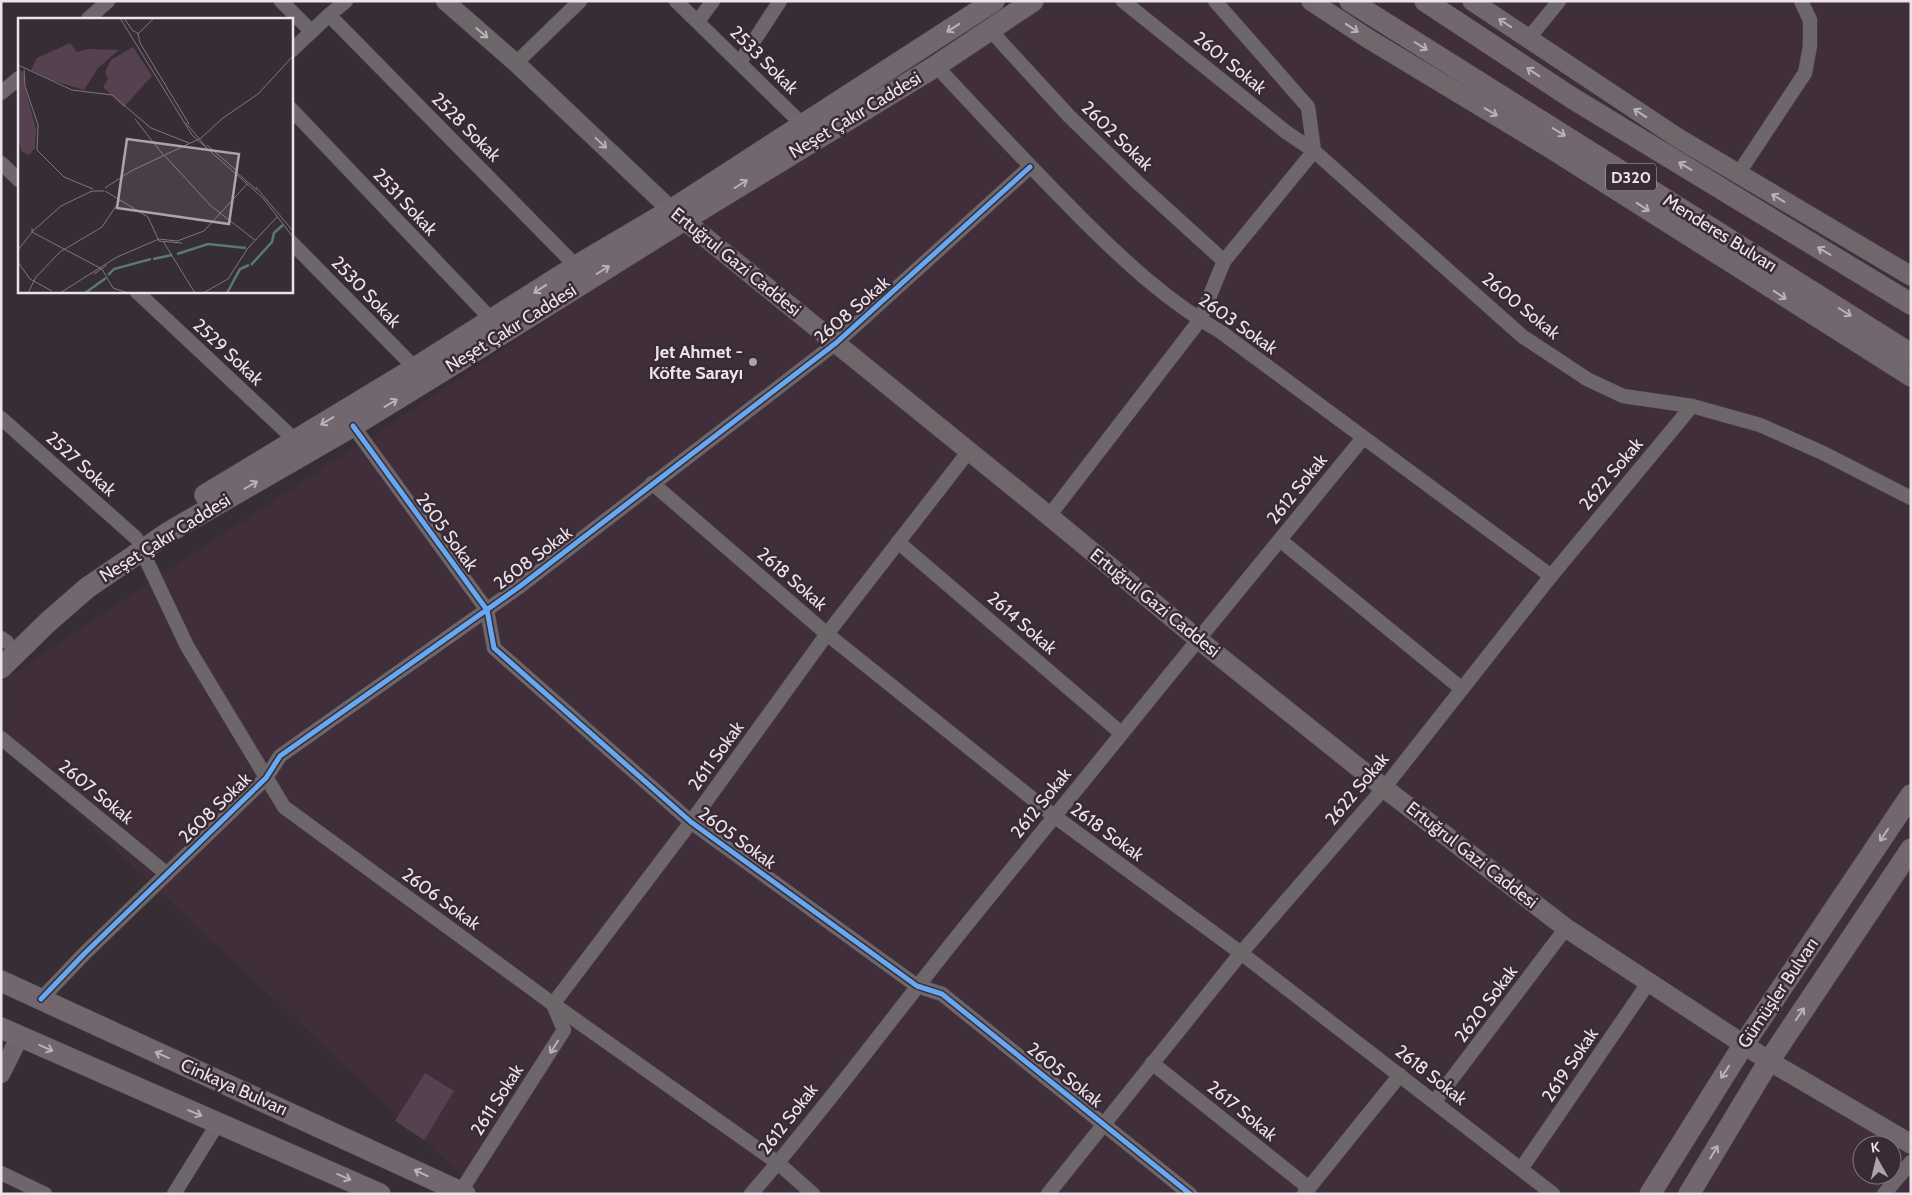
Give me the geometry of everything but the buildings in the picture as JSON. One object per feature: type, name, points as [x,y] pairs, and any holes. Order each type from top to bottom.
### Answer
[{"type":"main road","name":"Neşet Çakır Caddesi","points":[[3,643],[54,599],[295,440],[415,368],[576,266],[677,215],[936,66],[1033,1]]},
{"type":"main road","points":[[1311,1],[1367,38],[1551,149],[1911,377]]},
{"type":"main road","name":"Menderes Bulvarı","points":[[1350,1],[1911,354]]},
{"type":"main road","name":"D320","points":[[1425,1],[1572,98],[1911,304]]},
{"type":"main road","points":[[1472,1],[1678,138],[1911,276]]},
{"type":"main road","name":"Neşet Çakır Caddesi","points":[[1,668],[48,622],[139,544],[169,532],[353,426],[449,367],[677,215],[802,124],[988,2]]},
{"type":"main road","name":"Ertuğrul Gazi Caddesi","points":[[677,215],[970,451],[1199,640],[1384,788],[1566,928],[1769,1061],[1911,1144]]},
{"type":"main road","name":"Gümüşler Bulvarı","points":[[1650,1194],[1744,1044],[1911,795]]},
{"type":"main road","name":"Gümüşler Bulvarı","points":[[1688,1194],[1769,1061],[1911,849]]},
{"type":"main road","name":"Cinkaya Bulvarı","points":[[1,981],[462,1193]]},
{"type":"main road","points":[[10,1032],[380,1194]]},
{"type":"street","points":[[89,18],[108,1]]},
{"type":"street","points":[[281,1],[311,31]]},
{"type":"street","points":[[292,50],[346,1]]},
{"type":"street","name":"Ertuğrul Gazi Caddesi","points":[[445,1],[516,63],[677,215]]},
{"type":"street","points":[[516,63],[580,1]]},
{"type":"street","name":"2533 Sokak","points":[[676,1],[802,124]]},
{"type":"street","points":[[698,21],[714,1]]},
{"type":"street","points":[[740,62],[780,1]]},
{"type":"street","name":"2601 Sokak","points":[[1123,1],[1286,132],[1314,151]]},
{"type":"street","points":[[1049,516],[1200,320],[1224,261],[1314,151],[1308,107],[1215,1]]},
{"type":"street","points":[[1528,39],[1559,1]]},
{"type":"street","points":[[1738,174],[1805,73],[1810,46],[1810,20],[1801,1]]},
{"type":"street","name":"2528 Sokak","points":[[329,15],[576,266]]},
{"type":"street","name":"2602 Sokak","points":[[990,30],[1069,116],[1137,182],[1224,261]]},
{"type":"street","name":"2603 Sokak","points":[[936,66],[1030,167],[1129,265],[1200,320],[1221,332],[1551,576]]},
{"type":"street","points":[[1,93],[18,79]]},
{"type":"street","name":"2531 Sokak","points":[[292,110],[492,320]]},
{"type":"street","name":"2600 Sokak","points":[[1314,151],[1522,336],[1587,379],[1623,396],[1692,406],[1760,426],[1823,452],[1911,498]]},
{"type":"street","points":[[1,163],[18,179]]},
{"type":"street","name":"2608 Sokak","points":[[41,999],[85,953],[266,778],[280,756],[487,610],[836,344],[1030,167]]},
{"type":"street","name":"2530 Sokak","points":[[292,243],[415,368]]},
{"type":"street","name":"2529 Sokak","points":[[137,292],[295,440]]},
{"type":"street","name":"2622 Sokak","points":[[1048,1194],[1241,953],[1384,788],[1551,576],[1692,406]]},
{"type":"street","name":"2527 Sokak","points":[[1,418],[139,544]]},
{"type":"street","name":"2605 Sokak","points":[[353,426],[487,610],[494,648],[691,822],[917,986],[942,994],[1190,1194]]},
{"type":"street","name":"2612 Sokak","points":[[751,1194],[1121,733],[1363,438]]},
{"type":"street","name":"2611 Sokak","points":[[462,1193],[564,1030],[553,1004],[691,822],[827,634],[970,451]]},
{"type":"street","name":"2618 Sokak","points":[[652,483],[827,634],[1054,816],[1241,953],[1553,1194]]},
{"type":"street","points":[[1280,540],[1462,688]]},
{"type":"street","name":"2614 Sokak","points":[[898,542],[1121,733]]},
{"type":"street","name":"2606 Sokak","points":[[139,544],[187,646],[284,807],[553,1004],[778,1162],[813,1194]]},
{"type":"street","name":"2607 Sokak","points":[[1,738],[167,874]]},
{"type":"street","name":"2620 Sokak","points":[[1435,1101],[1566,928]]},
{"type":"street","name":"2619 Sokak","points":[[1521,1169],[1649,982]]},
{"type":"street","points":[[1,1074],[10,1032]]},
{"type":"street","name":"2617 Sokak","points":[[1152,1063],[1307,1191]]},
{"type":"street","points":[[1307,1191],[1400,1075]]},
{"type":"street","points":[[174,1194],[218,1123]]},
{"type":"street","points":[[1884,1194],[1911,1162]]},
{"type":"street","points":[[1,1173],[45,1194]]},
{"type":"shaded area","points":[[1027,1],[1911,1],[1911,1194],[481,1194],[1,742],[1,682]]},
{"type":"shaded area","points":[[425,1073],[454,1091],[424,1140],[395,1121]]},
{"type":"cycle path","points":[[41,999],[85,953],[266,778],[280,756],[519,587],[836,343],[1030,167]]},
{"type":"cycle path","points":[[353,426],[487,610],[494,648],[691,822],[917,986],[942,994],[1190,1194]]},
{"type":"place","name":"Jet Ahmet - Köfte Sarayı","points":[[753,362]]}]
